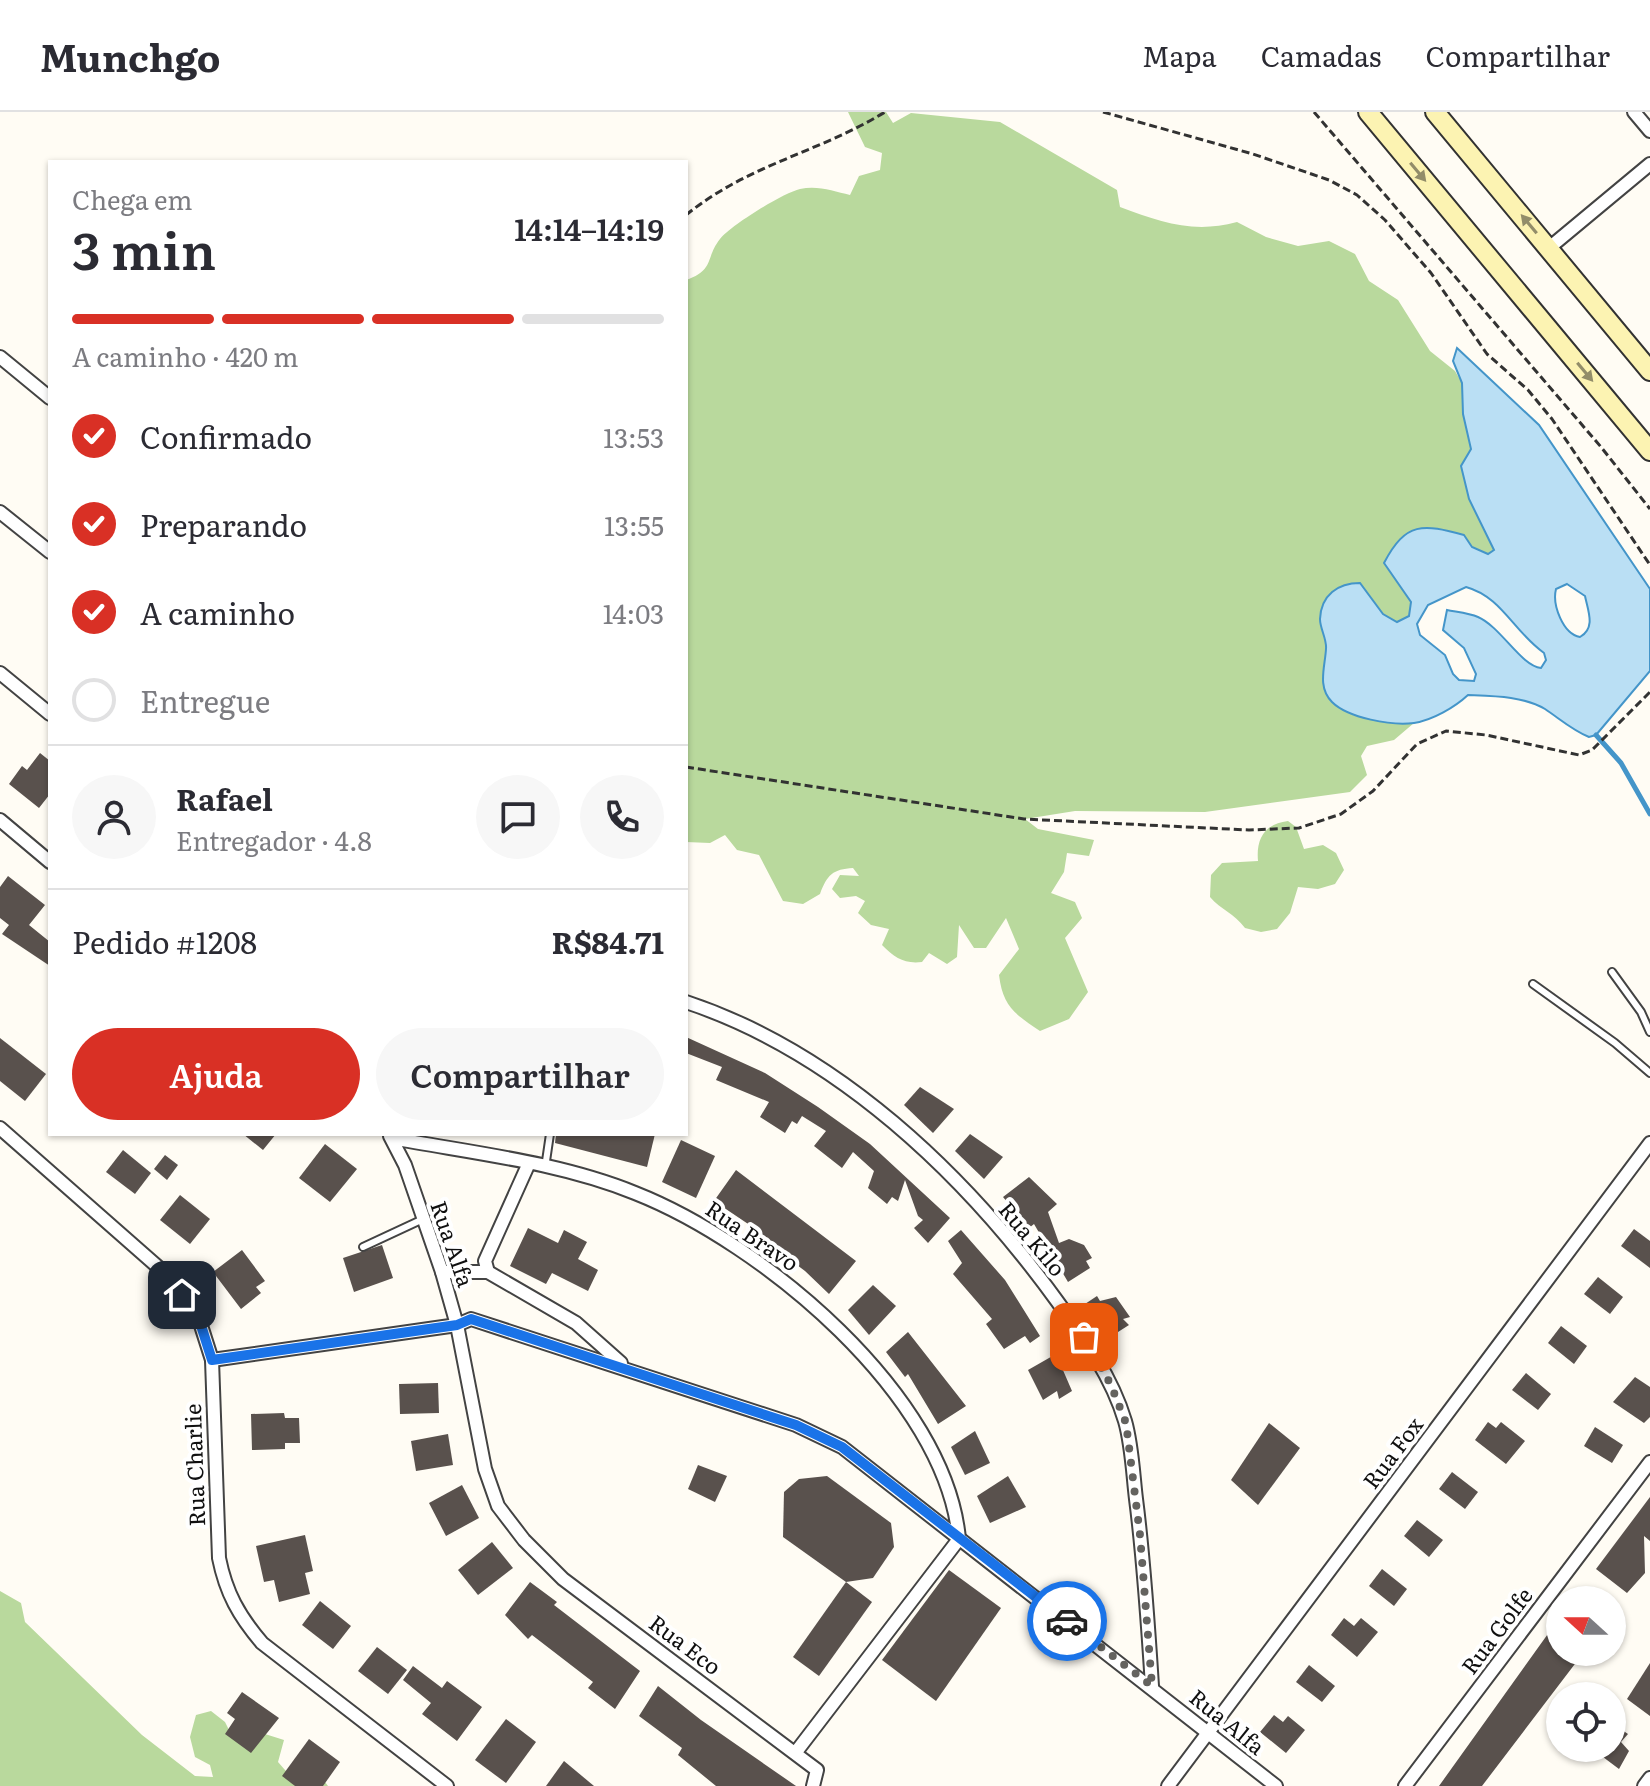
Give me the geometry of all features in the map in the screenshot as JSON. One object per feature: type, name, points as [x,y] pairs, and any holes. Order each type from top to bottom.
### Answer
[{"type":"main road","points":[[1368,112],[1650,451]]},
{"type":"main road","points":[[1435,112],[1650,371]]},
{"type":"street","points":[[1634,112],[1650,131]]},
{"type":"street","points":[[1549,248],[1650,164]]},
{"type":"street","points":[[0,357],[48,396]]},
{"type":"street","points":[[0,512],[48,550]]},
{"type":"street","points":[[0,673],[48,712]]},
{"type":"street","points":[[0,820],[48,857]]},
{"type":"street","name":"Rua Kilo","points":[[688,1003],[802,1055],[905,1135],[1018,1246],[1084,1337],[1111,1385],[1126,1423],[1140,1535],[1152,1686]]},
{"type":"street","name":"Rua Charlie","points":[[0,1128],[166,1274],[198,1316],[212,1360],[215,1524],[225,1589],[233,1603],[262,1643],[447,1786]]},
{"type":"street","name":"Rua Alfa","points":[[389,1136],[405,1165],[457,1325],[463,1320],[483,1321],[796,1425],[842,1447],[1152,1686],[1207,1734],[1276,1786]]},
{"type":"street","name":"Rua Bravo","points":[[389,1136],[529,1163],[633,1192],[686,1216],[745,1253],[808,1301],[872,1367],[910,1416],[938,1464],[956,1506],[959,1539]]},
{"type":"street","name":"Rua Fox","points":[[1168,1786],[1650,1143]]},
{"type":"street","points":[[488,1272],[485,1261],[529,1163]]},
{"type":"street","points":[[442,1272],[488,1272],[576,1323],[623,1366]]},
{"type":"street","points":[[212,1360],[457,1325]]},
{"type":"street","name":"Rua Eco","points":[[457,1325],[485,1469],[498,1506],[524,1540],[563,1579],[796,1752]]},
{"type":"street","name":"Rua Golfe","points":[[1405,1786],[1650,1462]]},
{"type":"street","points":[[813,1786],[817,1770],[796,1752],[959,1539]]},
{"type":"street","points":[[1644,1786],[1650,1778]]},
{"type":"lane","points":[[1612,972],[1641,1012],[1650,1032]]},
{"type":"lane","points":[[1533,984],[1615,1043],[1650,1073]]},
{"type":"lane","points":[[545,1168],[550,1136]]},
{"type":"lane","points":[[363,1247],[421,1220]]},
{"type":"path","points":[[688,213],[713,193],[764,166],[848,135],[885,112]]},
{"type":"path","points":[[1103,112],[1253,154],[1329,180],[1357,195],[1385,220],[1431,273],[1487,354],[1528,390],[1552,419],[1650,565]]},
{"type":"path","points":[[1314,112],[1601,447],[1650,509]]},
{"type":"path","points":[[688,767],[1024,819],[1249,830],[1299,828],[1341,814],[1373,791],[1417,744],[1446,731],[1486,735],[1579,755],[1592,750],[1650,692]]},
{"type":"green space","points":[[848,112],[886,112],[893,123],[911,113],[1000,122],[1117,190],[1120,207],[1177,225],[1206,227],[1237,222],[1266,237],[1298,246],[1329,241],[1355,254],[1369,281],[1398,300],[1430,351],[1455,371],[1462,383],[1463,414],[1471,449],[1469,499],[1494,550],[1488,554],[1472,547],[1464,535],[1437,529],[1417,530],[1401,540],[1385,563],[1411,602],[1409,617],[1397,622],[1383,614],[1360,583],[1345,585],[1332,592],[1321,611],[1320,623],[1326,645],[1324,684],[1332,702],[1360,716],[1414,723],[1394,740],[1367,746],[1361,756],[1367,775],[1350,792],[1205,812],[1075,811],[1025,819],[1038,829],[1094,840],[1089,856],[1067,853],[1064,872],[1051,893],[1075,902],[1082,918],[1065,938],[1088,992],[1069,1019],[1040,1031],[1012,1009],[1001,986],[999,975],[1019,949],[1006,918],[986,948],[974,948],[959,925],[957,957],[947,964],[929,953],[922,962],[905,961],[882,945],[889,929],[871,925],[858,913],[865,901],[856,896],[840,898],[832,889],[840,875],[859,876],[853,868],[832,874],[820,894],[803,904],[783,901],[759,855],[737,850],[725,835],[710,843],[688,842],[688,279],[706,268],[715,246],[726,233],[770,203],[806,188],[850,195],[859,176],[880,170],[882,153],[865,147]]},
{"type":"green space","points":[[1288,821],[1296,827],[1304,849],[1323,845],[1336,853],[1344,870],[1335,884],[1318,889],[1298,887],[1290,913],[1277,929],[1261,932],[1245,928],[1210,897],[1211,875],[1222,863],[1258,861],[1258,846],[1263,834],[1273,825]]},
{"type":"green space","points":[[0,1591],[21,1603],[25,1622],[142,1735],[195,1776],[213,1777],[210,1765],[195,1757],[190,1737],[196,1715],[211,1711],[225,1722],[233,1738],[265,1734],[284,1740],[278,1762],[292,1778],[320,1775],[328,1786],[0,1786]]},
{"type":"water","points":[[1457,348],[1539,425],[1650,589],[1650,671],[1596,735],[1589,737],[1583,734],[1536,705],[1498,696],[1468,695],[1429,719],[1394,723],[1371,720],[1348,712],[1327,696],[1323,677],[1326,645],[1320,619],[1324,603],[1332,592],[1345,585],[1360,583],[1383,614],[1397,622],[1409,616],[1411,602],[1384,563],[1400,539],[1408,533],[1417,529],[1437,529],[1464,535],[1472,547],[1488,554],[1494,550],[1469,499],[1461,466],[1471,449],[1463,414],[1462,383],[1453,361]],"holes":[[[1567,584],[1585,596],[1589,624],[1580,637],[1564,625],[1557,610],[1556,589]],[[1466,587],[1489,598],[1544,653],[1546,660],[1541,668],[1526,661],[1495,629],[1478,617],[1447,610],[1443,630],[1464,648],[1476,674],[1474,681],[1459,680],[1453,674],[1445,655],[1420,635],[1417,624],[1428,605]]]},
{"type":"building","points":[[40,753],[48,759],[48,797],[39,808],[9,784],[22,766],[27,770]]},
{"type":"building","points":[[8,876],[45,905],[29,925],[48,940],[48,965],[2,934],[9,925],[0,918],[0,887]]},
{"type":"building","points":[[0,1038],[46,1074],[25,1101],[0,1081]]},
{"type":"building","points":[[688,1038],[765,1073],[818,1107],[870,1144],[950,1218],[928,1243],[914,1228],[923,1220],[918,1216],[905,1180],[898,1201],[892,1197],[887,1204],[868,1188],[874,1171],[853,1152],[842,1168],[814,1146],[826,1131],[802,1116],[797,1124],[792,1121],[785,1133],[760,1117],[769,1102],[716,1080],[722,1067],[688,1054]]},
{"type":"building","points":[[920,1087],[954,1109],[933,1133],[904,1105]]},
{"type":"building","points":[[970,1134],[1003,1157],[984,1179],[955,1151]]},
{"type":"building","points":[[246,1136],[274,1136],[263,1150]]},
{"type":"building","points":[[556,1136],[655,1136],[647,1167],[555,1143]]},
{"type":"building","points":[[681,1140],[715,1156],[696,1198],[662,1182]]},
{"type":"building","points":[[325,1144],[357,1169],[330,1202],[299,1178]]},
{"type":"building","points":[[123,1150],[151,1173],[135,1194],[106,1172]]},
{"type":"building","points":[[165,1155],[178,1165],[167,1180],[154,1169]]},
{"type":"building","points":[[736,1170],[856,1261],[829,1294],[805,1271],[757,1235],[760,1232],[714,1201]]},
{"type":"building","points":[[1029,1177],[1057,1204],[1048,1212],[1059,1243],[1069,1239],[1084,1245],[1092,1258],[1086,1261],[1090,1268],[1068,1282],[1034,1224],[1029,1228],[1003,1197]]},
{"type":"building","points":[[180,1195],[210,1219],[190,1244],[160,1220]]},
{"type":"building","points":[[528,1228],[558,1243],[564,1230],[587,1242],[578,1259],[598,1270],[588,1291],[552,1273],[546,1284],[510,1266]]},
{"type":"building","points":[[1634,1229],[1650,1241],[1650,1268],[1621,1246]]},
{"type":"building","points":[[961,1230],[1005,1280],[1040,1336],[1030,1343],[1025,1336],[1004,1349],[986,1324],[992,1319],[953,1274],[962,1263],[948,1241]]},
{"type":"building","points":[[382,1245],[393,1278],[354,1292],[343,1258]]},
{"type":"building","points":[[242,1250],[265,1281],[256,1287],[261,1293],[241,1309],[213,1272]]},
{"type":"building","points":[[1598,1277],[1623,1297],[1610,1314],[1584,1294]]},
{"type":"building","points":[[873,1285],[896,1306],[869,1335],[848,1310]]},
{"type":"building","points":[[1097,1296],[1100,1301],[1116,1297],[1130,1317],[1123,1319],[1129,1325],[1107,1339],[1085,1304]]},
{"type":"building","points":[[1561,1326],[1587,1346],[1574,1364],[1548,1343]]},
{"type":"building","points":[[908,1332],[966,1406],[938,1424],[908,1374],[905,1377],[886,1352]]},
{"type":"building","points":[[1056,1354],[1072,1391],[1059,1399],[1057,1391],[1043,1400],[1028,1370]]},
{"type":"building","points":[[1526,1373],[1551,1394],[1538,1410],[1512,1390]]},
{"type":"building","points":[[1635,1377],[1650,1387],[1650,1417],[1644,1423],[1613,1402]]},
{"type":"building","points":[[438,1383],[439,1413],[400,1414],[399,1384]]},
{"type":"building","points":[[284,1413],[285,1418],[299,1418],[300,1443],[285,1443],[285,1449],[252,1450],[251,1414]]},
{"type":"building","points":[[1488,1422],[1496,1428],[1501,1422],[1525,1441],[1506,1464],[1475,1440]]},
{"type":"building","points":[[1269,1423],[1300,1448],[1258,1505],[1231,1480]]},
{"type":"building","points":[[1595,1427],[1623,1445],[1612,1463],[1584,1446]]},
{"type":"building","points":[[975,1431],[990,1463],[965,1475],[951,1447]]},
{"type":"building","points":[[448,1434],[453,1465],[416,1471],[411,1441]]},
{"type":"building","points":[[698,1465],[727,1476],[715,1502],[688,1489]]},
{"type":"building","points":[[1452,1472],[1478,1492],[1465,1509],[1439,1489]]},
{"type":"building","points":[[827,1476],[891,1523],[894,1547],[873,1578],[846,1582],[783,1537],[784,1492],[799,1479]]},
{"type":"building","points":[[1008,1476],[1026,1507],[990,1523],[977,1496]]},
{"type":"building","points":[[462,1485],[479,1518],[446,1536],[429,1503]]},
{"type":"building","points":[[1650,1497],[1650,1541],[1644,1536],[1645,1573],[1627,1593],[1626,1586],[1618,1586],[1596,1569]]},
{"type":"building","points":[[1417,1520],[1443,1540],[1429,1557],[1404,1536]]},
{"type":"building","points":[[305,1535],[313,1571],[305,1573],[310,1594],[279,1602],[274,1580],[264,1582],[256,1546]]},
{"type":"building","points":[[492,1542],[513,1568],[478,1595],[458,1570]]},
{"type":"building","points":[[1382,1569],[1407,1589],[1394,1606],[1369,1586]]},
{"type":"building","points":[[949,1570],[1001,1608],[936,1701],[882,1660]]},
{"type":"building","points":[[530,1582],[557,1602],[554,1605],[640,1671],[615,1709],[588,1688],[593,1682],[532,1635],[528,1639],[505,1615]]},
{"type":"building","points":[[846,1582],[872,1602],[819,1676],[793,1657]]},
{"type":"building","points":[[320,1601],[351,1626],[333,1649],[302,1625]]},
{"type":"building","points":[[1344,1618],[1354,1626],[1361,1618],[1378,1632],[1357,1657],[1331,1635]]},
{"type":"building","points":[[1546,1637],[1546,1666],[1573,1666],[1561,1682],[1546,1682],[1546,1702],[1482,1786],[1439,1786]]},
{"type":"building","points":[[377,1647],[407,1670],[388,1694],[358,1671]]},
{"type":"building","points":[[1650,1663],[1650,1716],[1627,1699]]},
{"type":"building","points":[[1309,1665],[1335,1686],[1322,1702],[1296,1682]]},
{"type":"building","points":[[413,1666],[442,1688],[447,1681],[482,1707],[457,1741],[422,1714],[431,1703],[403,1680]]},
{"type":"building","points":[[658,1686],[796,1786],[716,1786],[678,1755],[682,1748],[639,1716]]},
{"type":"building","points":[[242,1692],[279,1718],[251,1753],[225,1734],[235,1719],[227,1713]]},
{"type":"building","points":[[1274,1715],[1283,1722],[1288,1716],[1305,1730],[1286,1753],[1260,1732]]},
{"type":"building","points":[[506,1719],[536,1742],[506,1783],[475,1760]]},
{"type":"building","points":[[309,1739],[340,1762],[323,1786],[295,1786],[282,1776]]},
{"type":"building","points":[[564,1761],[594,1786],[546,1786]]},
{"type":"building","points":[[1610,1762],[1623,1762],[1619,1769]]},
{"type":"waterway","points":[[1596,735],[1621,763],[1650,814]]},
{"type":"way so far","points":[[1067,1621],[1152,1686],[1140,1535],[1126,1423],[1111,1385],[1084,1337]]},
{"type":"route","points":[[182,1295],[198,1316],[212,1360],[457,1325],[471,1319],[623,1366],[796,1425],[842,1447],[1067,1621]]}]
